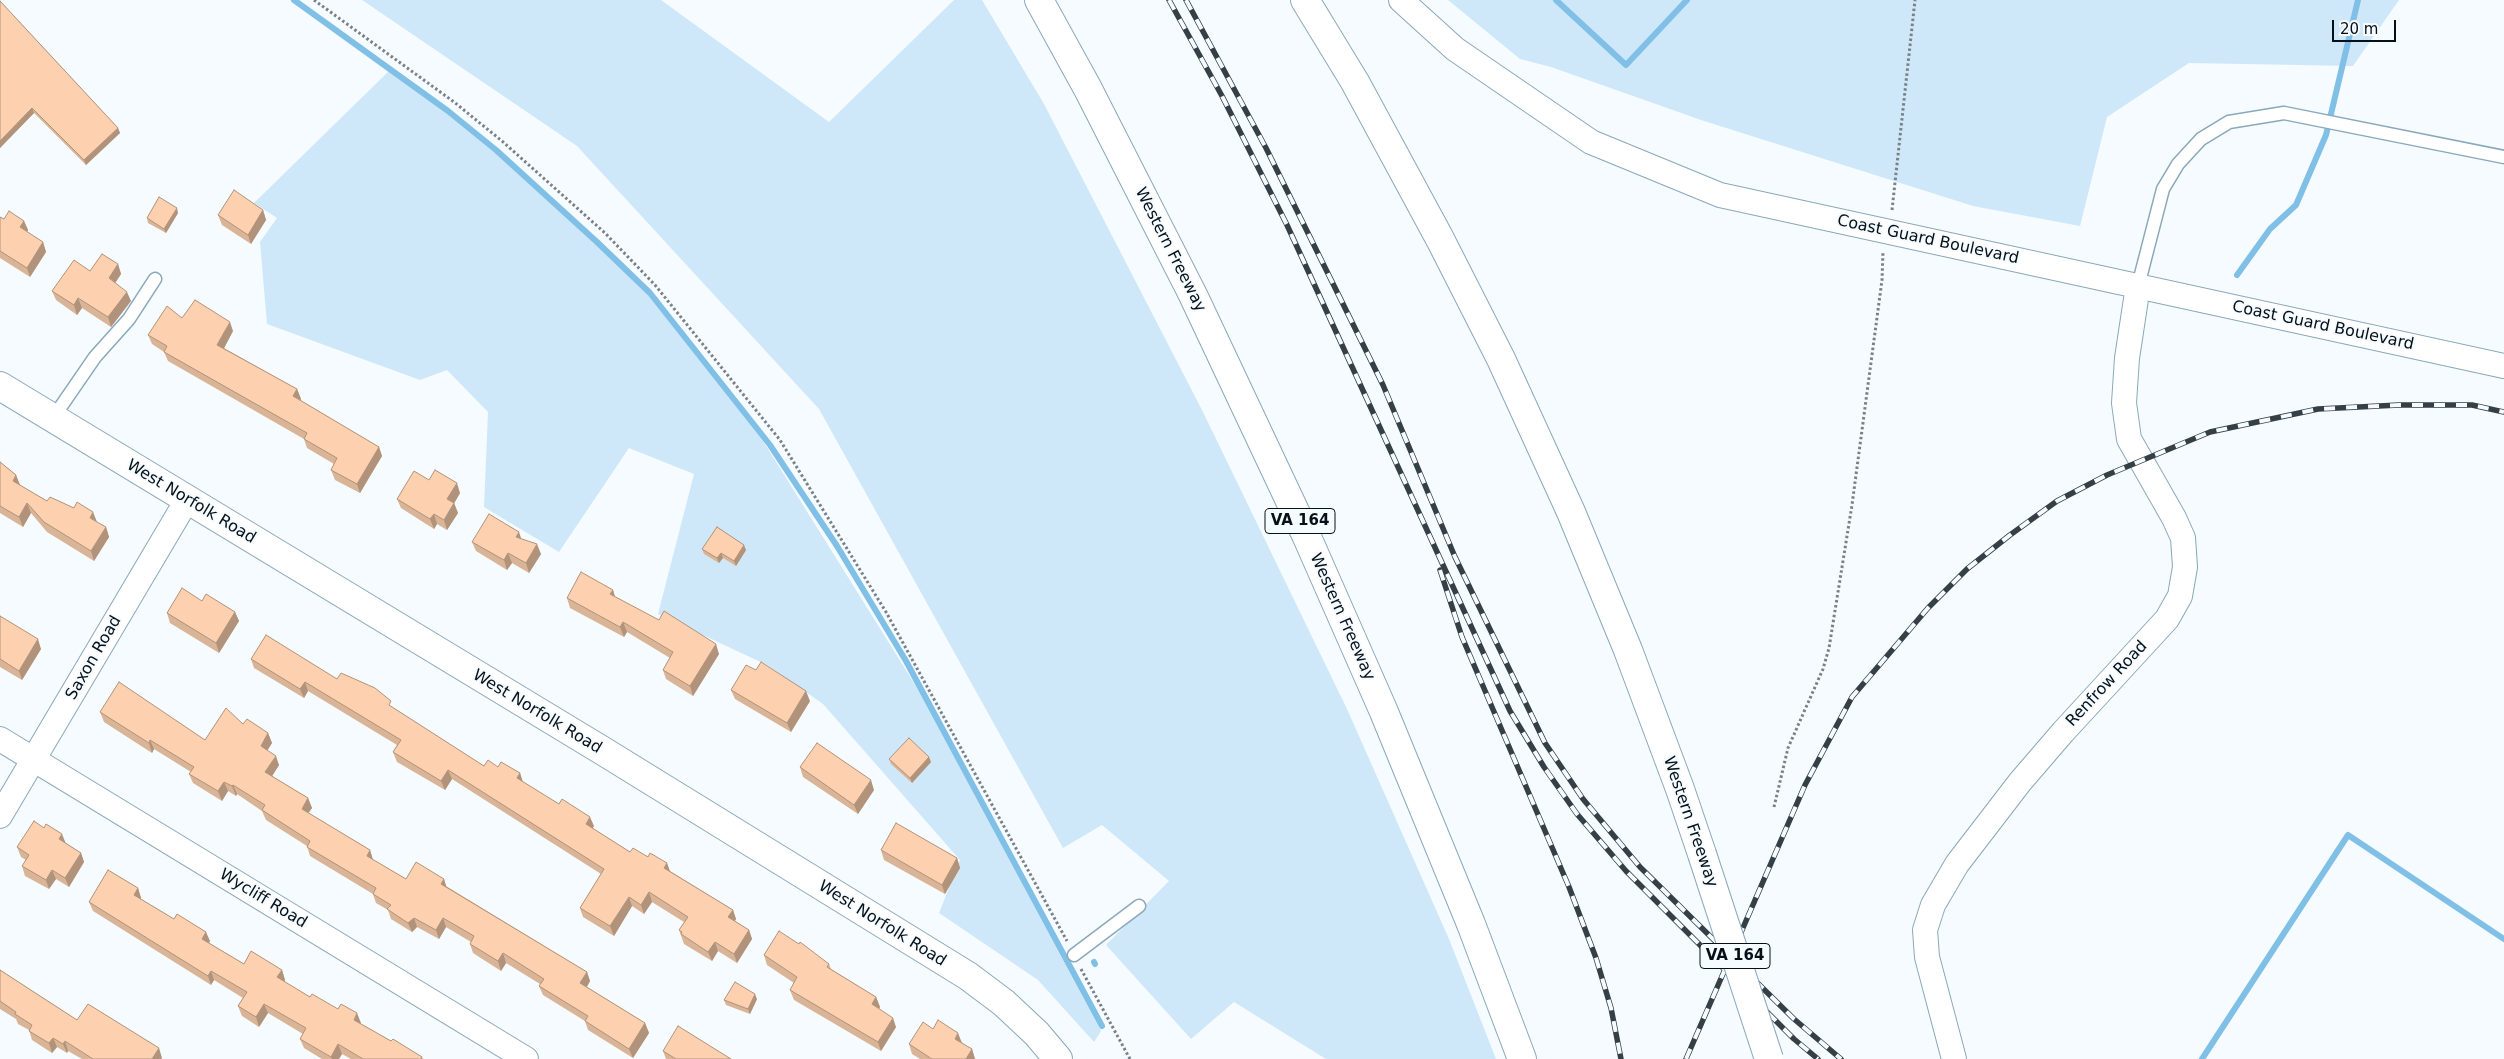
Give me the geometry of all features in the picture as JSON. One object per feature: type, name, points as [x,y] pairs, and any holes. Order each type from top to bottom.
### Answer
[{"type":"main road","points":[[1019,0],[1121,166],[1193,295]]},
{"type":"main road","name":"Western Freeway","points":[[1039,0],[1088,89],[1193,295],[1307,537],[1384,712],[1471,924],[1522,1059]]},
{"type":"main road","name":"Western Freeway","points":[[1305,0],[1355,82],[1440,239],[1501,359],[1571,512],[1628,650],[1680,789],[1769,1059]]},
{"type":"main road","name":"West Norfolk Road","points":[[0,386],[611,756],[968,976],[1004,1003],[1037,1034],[1058,1059]]},
{"type":"street","name":"Coast Guard Boulevard","points":[[1401,0],[1455,49],[1591,142],[1720,195],[2504,366]]},
{"type":"street","name":"Renfrow Road","points":[[1954,1059],[1927,957],[1925,930],[1933,905],[1957,864],[2020,782],[2063,732],[2167,619],[2180,596],[2185,567],[2183,538],[2174,518],[2129,439],[2124,404],[2127,358],[2138,286]]},
{"type":"street","name":"Saxon Road","points":[[0,816],[35,760],[187,500]]},
{"type":"street","name":"Wycliff Road","points":[[0,739],[526,1059]]},
{"type":"lane","points":[[2138,286],[2163,189],[2178,164],[2201,139],[2229,122],[2253,116],[2284,113],[2504,157]]},
{"type":"lane","points":[[53,418],[95,357],[129,319],[155,279]]},
{"type":"lane","points":[[1074,954],[1139,906]]},
{"type":"path","points":[[314,0],[461,107],[509,147],[604,234],[655,286],[775,433],[886,612],[1130,1059]]},
{"type":"path","points":[[1774,807],[1788,748],[1823,669],[1842,579],[1882,280],[1915,0]]},
{"type":"shaded area","points":[[362,0],[661,0],[829,122],[954,0],[982,0],[1044,104],[1203,412],[1347,709],[1449,939],[1496,1059],[1326,1059],[1234,1002],[1191,1039],[1106,945],[1169,881],[1102,825],[1063,848],[819,409],[577,146]]},
{"type":"shaded area","points":[[1448,0],[2399,0],[2353,66],[2189,63],[2107,117],[2080,226],[1973,206],[1701,120],[1551,67],[1520,59]]},
{"type":"shaded area","points":[[390,70],[496,151],[644,287],[763,441],[919,691],[1101,1031],[1094,1042],[1038,980],[939,913],[960,860],[823,704],[767,665],[658,614],[694,474],[629,448],[559,552],[484,507],[488,412],[447,370],[420,380],[267,324],[260,242],[277,218],[254,203]]},
{"type":"building","points":[[0,1],[118,128],[84,160],[32,108],[0,141]]},
{"type":"building","points":[[234,190],[263,210],[248,235],[218,215]]},
{"type":"building","points":[[159,197],[177,208],[164,229],[147,218]]},
{"type":"building","points":[[9,211],[24,221],[20,227],[43,242],[27,268],[0,251],[0,217],[4,219]]},
{"type":"building","points":[[102,254],[118,264],[109,278],[127,292],[108,317],[78,298],[74,305],[52,291],[74,260],[90,271]]},
{"type":"building","points":[[195,300],[230,322],[217,345],[297,389],[293,396],[379,447],[357,484],[331,470],[337,458],[304,439],[307,433],[164,352],[167,346],[148,335],[167,306],[182,318]]},
{"type":"building","points":[[0,462],[16,475],[13,481],[47,501],[50,497],[74,508],[77,502],[93,512],[90,518],[106,527],[91,551],[44,522],[27,503],[19,517],[0,506]]},
{"type":"building","points":[[435,470],[457,483],[447,499],[454,503],[444,520],[434,514],[430,519],[397,499],[414,471],[429,480]]},
{"type":"building","points":[[489,514],[519,532],[516,537],[537,544],[526,563],[508,553],[504,560],[472,542]]},
{"type":"building","points":[[717,527],[744,545],[734,561],[721,553],[717,558],[702,549]]},
{"type":"building","points":[[581,572],[613,590],[610,594],[659,620],[664,611],[716,644],[690,686],[663,670],[673,652],[623,622],[620,627],[567,598]]},
{"type":"building","points":[[182,588],[202,601],[206,594],[235,612],[216,643],[167,613]]},
{"type":"building","points":[[0,616],[38,639],[19,671],[0,659]]},
{"type":"building","points":[[266,635],[337,679],[341,673],[375,688],[391,701],[389,705],[484,766],[488,760],[498,767],[501,762],[520,773],[517,778],[559,804],[562,799],[590,817],[586,824],[630,852],[633,848],[648,857],[650,853],[667,863],[664,868],[733,910],[728,917],[749,930],[734,954],[715,942],[708,952],[681,934],[682,932],[679,930],[688,917],[649,892],[641,905],[629,897],[610,926],[580,908],[604,869],[448,770],[441,781],[393,752],[401,740],[305,682],[300,689],[251,659]]},
{"type":"building","points":[[761,662],[806,691],[787,723],[731,690],[746,665],[756,670]]},
{"type":"building","points":[[119,682],[205,740],[226,708],[243,724],[247,719],[268,733],[261,746],[276,756],[265,772],[308,798],[302,809],[370,850],[367,856],[406,879],[416,862],[444,879],[441,884],[587,972],[580,983],[645,1023],[629,1049],[585,1021],[588,1016],[539,986],[544,979],[503,953],[498,961],[470,944],[474,936],[443,918],[436,930],[414,918],[408,923],[387,909],[391,905],[373,894],[376,888],[307,847],[310,841],[262,810],[265,805],[233,785],[224,782],[218,791],[189,774],[194,767],[150,740],[149,743],[100,712]]},
{"type":"building","points":[[909,738],[929,757],[910,778],[889,759]]},
{"type":"building","points":[[817,743],[871,780],[854,805],[800,767]]},
{"type":"building","points":[[34,821],[44,828],[46,824],[62,834],[59,839],[81,853],[65,878],[52,870],[46,880],[22,866],[29,855],[17,847]]},
{"type":"building","points":[[896,823],[957,858],[942,885],[881,850]]},
{"type":"building","points":[[108,870],[138,888],[134,895],[174,919],[177,914],[206,932],[202,939],[244,964],[251,951],[282,970],[277,977],[310,997],[312,994],[338,1009],[341,1004],[357,1013],[354,1020],[391,1041],[393,1039],[422,1057],[421,1059],[363,1059],[338,1044],[331,1057],[300,1039],[306,1028],[264,1004],[256,1017],[238,1006],[247,992],[211,971],[208,976],[89,902]]},
{"type":"building","points":[[779,931],[799,944],[800,942],[829,964],[827,967],[876,997],[872,1004],[893,1018],[878,1042],[790,990],[797,977],[764,955]]},
{"type":"building","points":[[0,970],[77,1020],[88,1004],[159,1048],[152,1059],[93,1059],[65,1041],[63,1044],[53,1038],[49,1043],[29,1031],[32,1025],[0,1001]]},
{"type":"building","points":[[735,982],[755,994],[748,1009],[724,1000]]},
{"type":"building","points":[[938,1020],[958,1033],[955,1039],[972,1049],[966,1059],[932,1059],[909,1044],[923,1022],[933,1029]]},
{"type":"building","points":[[678,1026],[731,1059],[676,1059],[663,1051]]},
{"type":"waterway","points":[[294,0],[448,111],[496,150],[597,242],[650,293],[770,445],[837,546],[906,661],[1102,1026]]},
{"type":"waterway","points":[[1556,0],[1626,65],[1687,0]]},
{"type":"waterway","points":[[2237,275],[2270,229],[2296,205],[2326,135],[2358,0]]},
{"type":"waterway","points":[[2202,1059],[2348,835],[2504,939]]},
{"type":"railway","points":[[1169,0],[1222,96],[1287,225],[1510,711],[1544,767],[1577,814],[1626,871],[1794,1039],[1818,1059]]},
{"type":"railway","points":[[1186,0],[1266,148],[1383,385],[1455,557],[1545,743],[1583,799],[1640,867],[1794,1019],[1841,1059]]},
{"type":"railway","points":[[1686,1059],[1805,785],[1852,697],[1928,608],[1967,569],[2057,501],[2107,475],[2210,432],[2318,409],[2399,405],[2472,405],[2504,412]]},
{"type":"railway","points":[[1440,570],[1462,637],[1569,887],[1596,958],[1611,1008],[1621,1059]]}]
